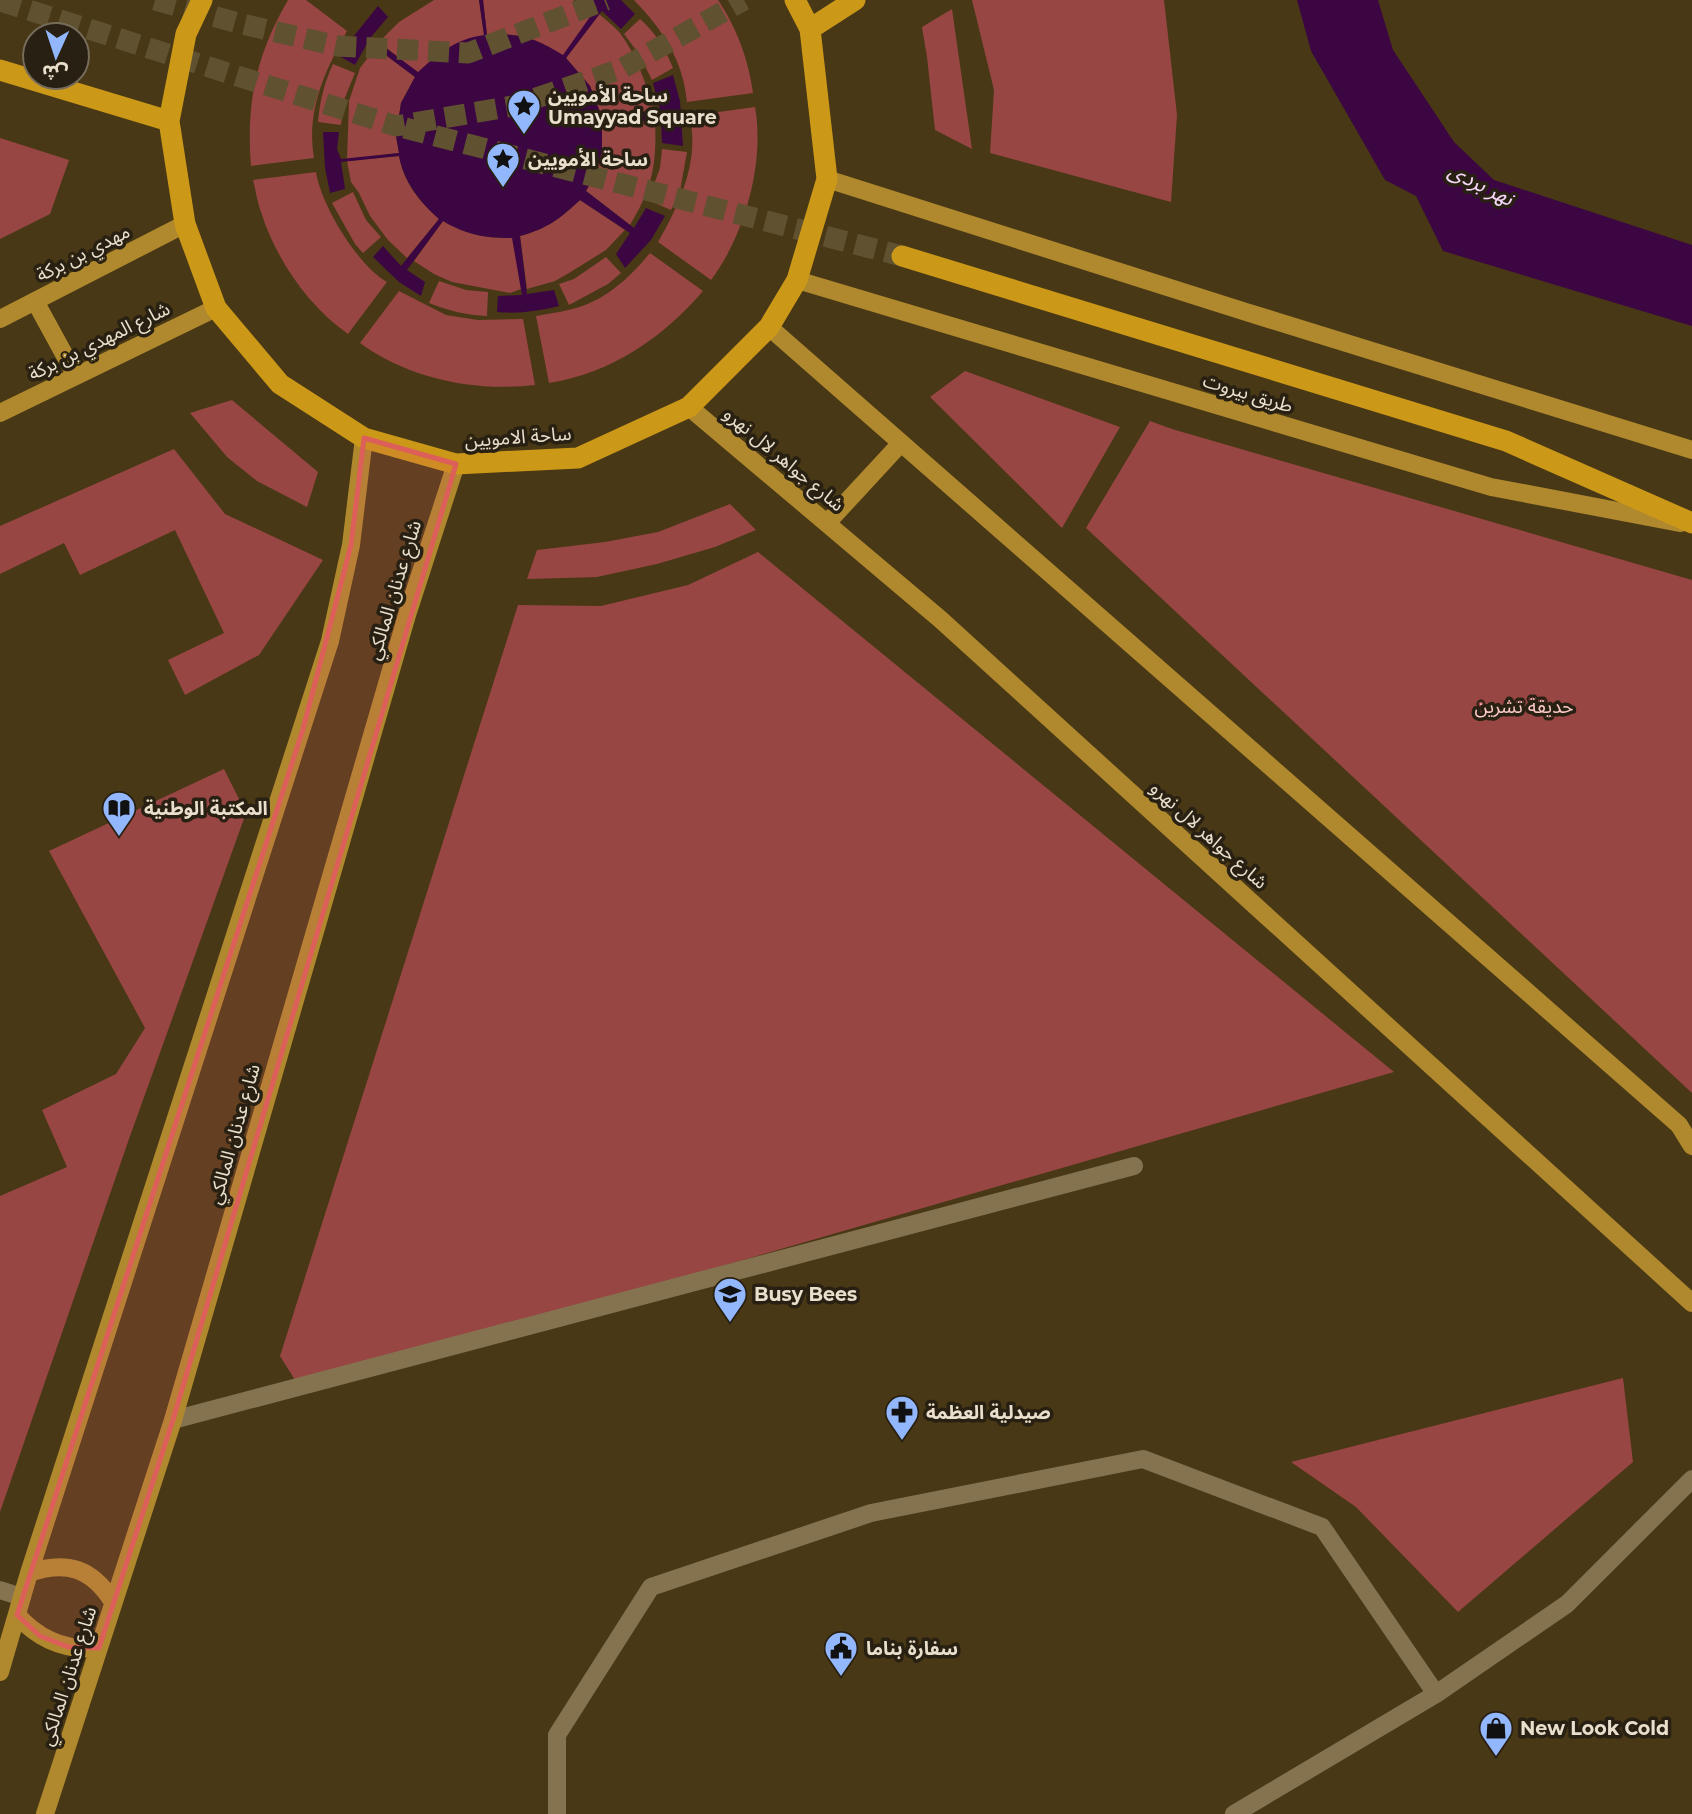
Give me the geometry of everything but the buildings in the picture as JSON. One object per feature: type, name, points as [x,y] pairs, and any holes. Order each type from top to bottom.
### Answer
[{"type":"highway","name":"ساحة الامويين","points":[[202,0],[186,34],[169,121],[185,224],[216,308],[280,384],[364,438],[456,464],[578,458],[690,407],[769,327],[797,280],[827,178],[810,29],[795,0]]},
{"type":"highway","points":[[810,29],[855,0]]},
{"type":"highway","points":[[0,70],[169,121]]},
{"type":"highway","points":[[902,256],[1506,441],[1692,524]]},
{"type":"main road","points":[[827,178],[1246,312],[1692,450]]},
{"type":"main road","name":"مهدي بن بركة","points":[[0,319],[185,224]]},
{"type":"main road","name":"طريق بيروت","points":[[797,280],[1491,487],[1692,524]]},
{"type":"main road","points":[[35,301],[76,376]]},
{"type":"main road","name":"شارع المهدي بن بركة","points":[[0,413],[216,308]]},
{"type":"main road","points":[[769,327],[1679,1125],[1692,1146]]},
{"type":"main road","name":"شارع جواهر لال نهرو","points":[[690,407],[940,619],[1692,1303]]},
{"type":"main road","points":[[0,1672],[29,1573],[330,641],[352,545],[364,438]]},
{"type":"main road","points":[[827,523],[901,443]]},
{"type":"main road","name":"شارع عدنان المالكي","points":[[45,1814],[173,1420],[407,615],[456,464]]},
{"type":"main road","points":[[29,1573],[61,1566],[77,1570],[92,1577],[105,1588],[113,1602]]},
{"type":"main road","points":[[17,1615],[27,1627],[54,1643],[84,1649],[99,1647]]},
{"type":"street","points":[[173,1420],[1134,1166]]},
{"type":"street","points":[[557,1814],[557,1735],[651,1587],[871,1513],[1143,1459],[1322,1527],[1436,1694]]},
{"type":"street","points":[[1234,1814],[1436,1694],[1567,1604],[1692,1479]]},
{"type":"street","points":[[0,1590],[22,1597]]},
{"type":"highlighted area","points":[[364,438],[456,464],[173,1420],[99,1648],[68,1647],[40,1636],[17,1615],[303,729],[351,545]]},
{"type":"green space","points":[[288,0],[306,0],[347,31],[331,61],[315,107],[312,140],[314,158],[251,166],[250,121],[256,80],[268,40]]},
{"type":"green space","points":[[434,0],[479,0],[484,35],[418,73],[379,42],[399,22]]},
{"type":"green space","points":[[483,0],[573,0],[594,12],[563,56],[527,38],[509,34],[487,35]]},
{"type":"green space","points":[[634,0],[718,0],[741,44],[753,93],[687,102],[681,73],[670,46]]},
{"type":"green space","points":[[972,0],[1164,0],[1177,115],[1171,202],[990,153],[994,90]]},
{"type":"green space","points":[[952,9],[972,149],[935,130],[922,27]]},
{"type":"green space","points":[[599,14],[620,33],[631,51],[654,110],[601,117],[590,86],[566,58]]},
{"type":"green space","points":[[640,19],[660,41],[673,68],[652,80],[639,54],[624,34]]},
{"type":"green space","points":[[376,47],[415,77],[401,103],[396,136],[399,153],[347,159],[349,101],[360,68]]},
{"type":"green space","points":[[333,64],[355,73],[344,100],[341,125],[318,122],[323,92]]},
{"type":"green space","points":[[755,107],[757,151],[750,197],[734,242],[711,280],[658,242],[680,197],[690,165],[692,132],[689,116]]},
{"type":"green space","points":[[655,119],[654,162],[649,187],[630,225],[586,191],[599,160],[601,126]]},
{"type":"green space","points":[[0,138],[69,160],[50,214],[0,239]]},
{"type":"green space","points":[[662,149],[687,152],[680,191],[671,210],[648,200],[660,168]]},
{"type":"green space","points":[[399,156],[413,191],[439,219],[407,258],[388,240],[370,216],[351,182],[347,161]]},
{"type":"green space","points":[[316,172],[325,201],[342,233],[364,263],[387,282],[348,334],[306,295],[284,264],[267,230],[253,180]]},
{"type":"green space","points":[[353,192],[366,220],[381,237],[363,253],[332,203]]},
{"type":"green space","points":[[580,200],[625,230],[606,250],[569,273],[555,281],[527,289],[520,236],[553,222]]},
{"type":"green space","points":[[443,221],[476,235],[513,238],[521,289],[510,293],[452,282],[414,261]]},
{"type":"green space","points":[[650,253],[703,291],[671,324],[634,351],[593,371],[549,383],[536,316],[573,309],[595,301],[621,283]]},
{"type":"green space","points":[[606,257],[621,273],[608,284],[569,305],[559,284],[574,279]]},
{"type":"green space","points":[[439,281],[466,290],[488,292],[487,316],[458,312],[429,303]]},
{"type":"green space","points":[[399,291],[446,315],[478,320],[523,319],[535,385],[489,386],[443,380],[400,366],[360,343]]},
{"type":"green space","points":[[965,371],[1120,427],[1062,528],[930,397]]},
{"type":"green space","points":[[232,400],[318,472],[307,507],[257,481],[227,457],[190,413]]},
{"type":"green space","name":"حديقة تشرين","points":[[1150,421],[1692,580],[1692,1093],[1086,528]]},
{"type":"green space","points":[[174,449],[225,514],[323,560],[259,655],[185,695],[168,660],[224,633],[175,530],[80,575],[64,543],[0,574],[0,526]]},
{"type":"green space","points":[[730,504],[756,530],[715,547],[657,564],[597,577],[527,579],[537,550],[658,532]]},
{"type":"green space","points":[[758,552],[1394,1072],[300,1388],[280,1356],[518,605],[601,606],[688,585]]},
{"type":"green space","points":[[224,769],[246,813],[129,1139],[0,1512],[0,1196],[67,1167],[42,1110],[116,1074],[145,1028],[49,851]]},
{"type":"green space","points":[[1623,1378],[1633,1462],[1458,1612],[1356,1507],[1291,1462]]},
{"type":"water","points":[[479,0],[483,0],[487,35],[527,38],[563,55],[597,7],[586,0],[621,0],[635,14],[621,29],[602,11],[566,58],[590,86],[602,117],[660,110],[653,83],[673,75],[680,101],[683,146],[662,143],[661,119],[602,126],[602,152],[586,191],[634,228],[646,208],[665,216],[651,240],[625,268],[616,254],[630,233],[580,200],[553,222],[520,236],[527,294],[554,290],[559,306],[528,312],[497,312],[498,296],[522,295],[512,238],[476,235],[443,221],[407,270],[425,282],[421,296],[399,282],[373,257],[383,246],[401,266],[439,219],[413,190],[399,156],[341,162],[345,189],[330,193],[325,168],[323,132],[339,132],[337,149],[341,159],[399,153],[396,136],[401,103],[415,77],[368,42],[355,65],[341,57],[353,37],[378,6],[388,17],[371,37],[418,72],[440,53],[456,44],[484,35]]},
{"type":"water","name":"نهر بردى","points":[[1297,0],[1378,0],[1393,50],[1454,142],[1494,180],[1692,245],[1692,326],[1443,251],[1416,196],[1385,180],[1311,51]]},
{"type":"tunnel","points":[[155,0],[337,46],[468,53],[606,0]]},
{"type":"tunnel","points":[[0,1],[396,126],[513,106],[621,69],[744,0]]},
{"type":"tunnel","points":[[405,128],[902,256]]},
{"type":"place","name":"ساحة الأمويين Umayyad Square","points":[[524,136]]},
{"type":"place","name":"ساحة الأمويين","points":[[503,189]]},
{"type":"place","name":"المكتبة الوطنية","points":[[119,838]]},
{"type":"place","name":"Busy Bees","points":[[730,1324]]},
{"type":"place","name":"صيدلية العظمة","points":[[902,1442]]},
{"type":"place","name":"سفارة بناما","points":[[841,1678]]},
{"type":"place","name":"New Look Cold","points":[[1496,1758]]}]
